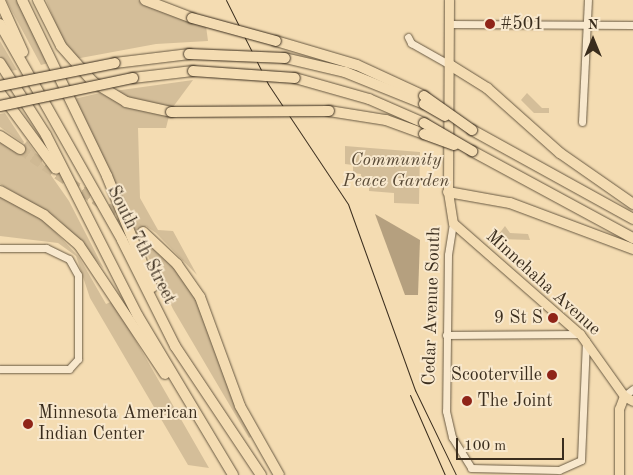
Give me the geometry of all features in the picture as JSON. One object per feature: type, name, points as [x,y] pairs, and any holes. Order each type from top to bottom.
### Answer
[{"type":"highway","points":[[22,0],[107,176],[176,346]]},
{"type":"highway","points":[[38,0],[61,46],[93,82],[126,102],[171,112],[329,111],[386,120],[472,151]]},
{"type":"highway","points":[[43,0],[45,14]]},
{"type":"highway","points":[[145,0],[192,18],[357,65],[424,100],[472,130],[633,219]]},
{"type":"highway","points":[[0,1],[74,153]]},
{"type":"highway","name":"South 7th Street","points":[[0,24],[74,153],[176,346],[261,475]]},
{"type":"highway","points":[[0,86],[115,63],[189,54],[285,58],[345,72],[424,100]]},
{"type":"highway","points":[[0,63],[46,135],[83,210],[205,431]]},
{"type":"highway","points":[[450,65],[487,88],[560,153],[633,204]]},
{"type":"highway","points":[[0,106],[134,78],[193,71],[295,78],[364,97],[424,123],[633,238]]},
{"type":"highway","points":[[0,93],[23,120],[83,210]]},
{"type":"highway","points":[[0,136],[20,149]]},
{"type":"highway","points":[[0,191],[44,215],[83,250],[232,474]]},
{"type":"highway","points":[[448,192],[510,203],[633,249]]},
{"type":"highway","points":[[143,232],[177,264],[200,297],[240,406],[279,475]]},
{"type":"main road","name":"Cedar Avenue South","points":[[449,0],[448,192],[453,223]]},
{"type":"main road","name":"Minnehaha Avenue","points":[[453,223],[583,337],[624,396]]},
{"type":"main road","points":[[619,475],[619,409],[624,396],[633,401]]},
{"type":"street","points":[[582,122],[588,0]]},
{"type":"street","points":[[449,24],[633,25]]},
{"type":"street","points":[[408,36],[411,43],[450,65]]},
{"type":"street","name":"Cedar Avenue South","points":[[453,223],[446,335],[446,411],[462,459],[478,469],[559,470],[581,460],[583,337]]},
{"type":"street","points":[[0,248],[39,248],[63,254],[78,275],[76,365],[0,369]]},
{"type":"street","points":[[446,335],[583,337]]},
{"type":"street","points":[[624,396],[633,389]]},
{"type":"green space","points":[[6,0],[19,0],[48,63],[41,65]]},
{"type":"green space","points":[[46,0],[138,0],[206,26],[208,41],[156,44],[75,59],[65,47]]},
{"type":"green space","points":[[0,41],[17,70],[9,71],[0,56]]},
{"type":"green space","points":[[193,80],[173,107],[132,99],[114,91]]},
{"type":"green space","points":[[100,93],[128,107],[169,116],[166,128],[138,128],[140,198],[158,230],[173,231],[197,275],[156,233],[146,226],[140,236],[168,260],[193,293],[252,436],[249,438],[173,309],[74,99]]},
{"type":"green space","points":[[527,93],[542,108],[549,108],[549,113],[534,113],[521,100]]},
{"type":"green space","points":[[5,113],[23,143],[0,127],[0,114]]},
{"type":"green space","points":[[27,141],[69,201],[104,269],[58,219],[0,184],[0,142],[17,153]]},
{"type":"green space","name":"Community Peace Garden","points":[[345,146],[420,152],[419,204],[394,203],[394,193],[369,191],[369,184],[361,182],[361,174],[353,173],[353,165],[345,164]]},
{"type":"green space","points":[[0,196],[45,221],[79,257],[106,304],[113,301],[209,468],[188,465],[90,298],[76,256],[58,243],[0,236]]},
{"type":"green space","points":[[505,226],[510,233],[528,234],[530,240],[495,239]]},
{"type":"shaded area","points":[[375,214],[420,240],[418,295],[405,295]]},
{"type":"tunnel","points":[[20,149],[143,232]]},
{"type":"tram line","points":[[226,0],[268,84],[348,204],[415,390],[456,475]]},
{"type":"tram line","points":[[410,395],[445,475]]},
{"type":"place","name":"#501","points":[[490,24]]},
{"type":"place","name":"9 St S","points":[[553,318]]},
{"type":"place","name":"Scooterville","points":[[552,375]]},
{"type":"place","name":"The Joint","points":[[467,401]]},
{"type":"place","name":"Minnesota American Indian Center","points":[[28,424]]}]
